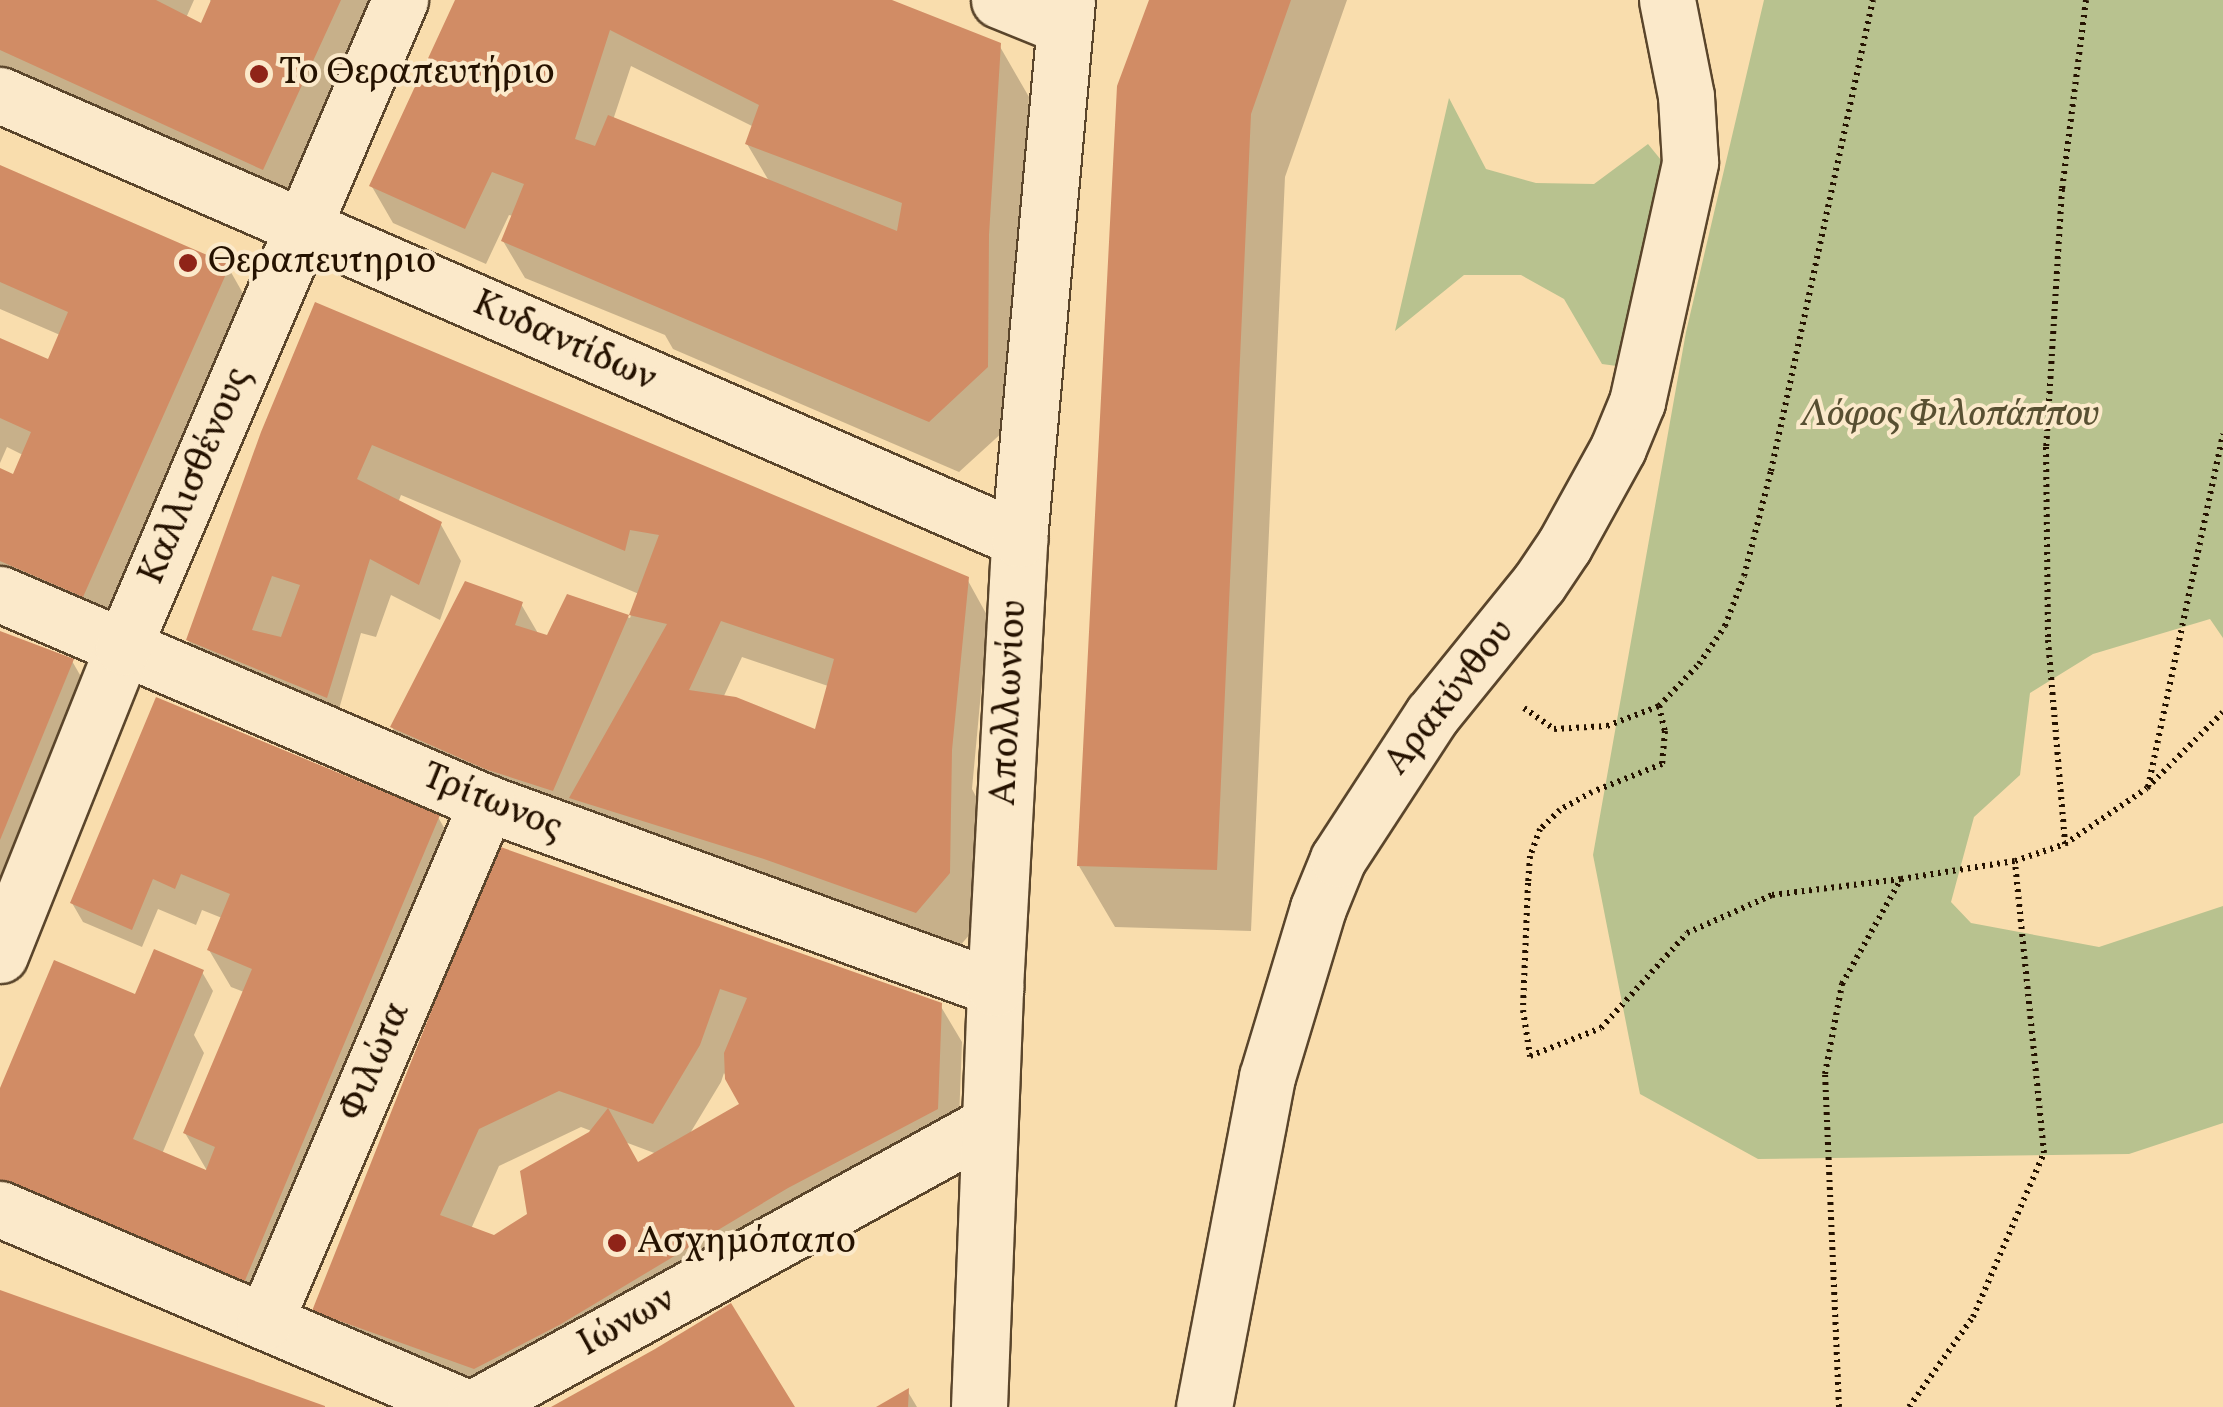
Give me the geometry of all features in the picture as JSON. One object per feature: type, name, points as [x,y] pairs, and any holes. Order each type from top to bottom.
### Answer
[{"type":"street","name":"Καλλισθένους","points":[[0,955],[122,646],[400,0]]},
{"type":"street","points":[[998,0],[1065,13]]},
{"type":"street","name":"Αρακύνθου","points":[[1204,1407],[1266,1077],[1318,908],[1338,859],[1379,790],[1432,715],[1540,584],[1618,448],[1638,402],[1690,162],[1686,96],[1667,0]]},
{"type":"street","name":"Απολλωνίου","points":[[979,1407],[994,988],[1018,539],[1065,13]]},
{"type":"street","name":"Κυδαντίδων","points":[[0,95],[1018,539]]},
{"type":"street","name":"Τρίτωνος","points":[[0,594],[486,803],[994,988]]},
{"type":"street","name":"Φιλώτα","points":[[264,1321],[486,803]]},
{"type":"street","name":"Ιώνων","points":[[475,1407],[988,1124]]},
{"type":"street","points":[[0,1209],[465,1407]]},
{"type":"path","points":[[1524,707],[1554,729],[1608,726],[1660,706],[1700,664],[1726,626],[1744,576],[1818,268],[1874,0]]},
{"type":"path","points":[[2066,844],[2048,640],[2046,447],[2062,189],[2086,0]]},
{"type":"path","points":[[2148,788],[2223,434]]},
{"type":"path","points":[[1660,706],[1666,731],[1662,764],[1592,792],[1560,810],[1540,828],[1530,856],[1528,883],[1524,1010],[1530,1056],[1602,1028],[1688,933],[1772,896],[2016,861],[2066,844],[2148,788],[2223,712]]},
{"type":"path","points":[[1909,1407],[1974,1317],[2044,1153],[2016,861]]},
{"type":"path","points":[[1839,1407],[1826,1074],[1842,984],[1902,879]]},
{"type":"green space","name":"Λόφος Φιλοπάππου","points":[[1764,0],[2223,0],[2223,638],[2210,619],[2093,654],[2030,693],[2020,775],[1974,817],[1951,902],[1971,923],[2099,947],[2223,906],[2223,1123],[2129,1154],[1758,1159],[1640,1094],[1593,855],[1686,332]]},
{"type":"green space","points":[[1449,98],[1486,169],[1536,183],[1594,184],[1648,144],[1661,160],[1624,367],[1602,364],[1564,299],[1521,275],[1464,275],[1395,331]]},
{"type":"building","points":[[0,0],[156,0],[201,23],[211,0],[341,0],[263,170],[0,50]]},
{"type":"building","points":[[455,0],[892,0],[1001,43],[989,235],[988,367],[929,422],[501,241],[524,184],[492,172],[465,229],[369,186]],"holes":[[[610,30],[759,105],[745,144],[902,203],[897,231],[608,115],[595,146],[575,139]]]},
{"type":"building","points":[[1149,0],[1291,0],[1251,114],[1217,870],[1077,866],[1117,86]]},
{"type":"building","points":[[0,165],[230,265],[83,597],[0,561],[0,468],[13,474],[31,432],[0,418],[0,338],[48,359],[68,312],[0,282]]},
{"type":"building","points":[[315,302],[969,577],[952,750],[950,873],[916,913],[764,859],[569,798],[667,624],[629,615],[659,535],[630,530],[625,551],[372,445],[357,479],[442,522],[419,585],[370,559],[327,698],[186,640],[261,432]],"holes":[[[272,576],[300,585],[281,637],[252,630]],[[721,621],[834,659],[815,729],[736,697],[689,690]]]},
{"type":"building","points":[[465,581],[523,602],[515,625],[547,635],[567,594],[629,615],[553,791],[485,769],[390,727]]},
{"type":"building","points":[[0,631],[74,659],[0,840]]},
{"type":"building","points":[[156,697],[440,815],[241,1290],[0,1189],[0,1088],[54,960],[135,994],[154,949],[204,970],[133,1139],[206,1170],[215,1147],[183,1133],[252,969],[207,950],[230,894],[181,874],[175,889],[153,879],[132,930],[70,903]]},
{"type":"building","points":[[492,844],[942,1003],[938,1109],[788,1188],[561,1324],[474,1369],[312,1311],[452,959]],"holes":[[[720,989],[747,998],[724,1053],[725,1079],[739,1104],[638,1162],[608,1108],[653,1124],[700,1045]],[[559,1091],[608,1108],[589,1132],[520,1171],[527,1214],[494,1235],[440,1215],[479,1129]]]},
{"type":"building","points":[[0,1290],[325,1406],[325,1407],[0,1407]]},
{"type":"building","points":[[731,1303],[795,1407],[551,1407],[655,1349]]},
{"type":"building","points":[[909,1388],[908,1407],[876,1407]]},
{"type":"place","name":"Το Θεραπευτήριο","points":[[259,74]]},
{"type":"place","name":"Θεραπευτηριο","points":[[188,263]]},
{"type":"place","name":"Ασχημόπαπο","points":[[617,1243]]}]
